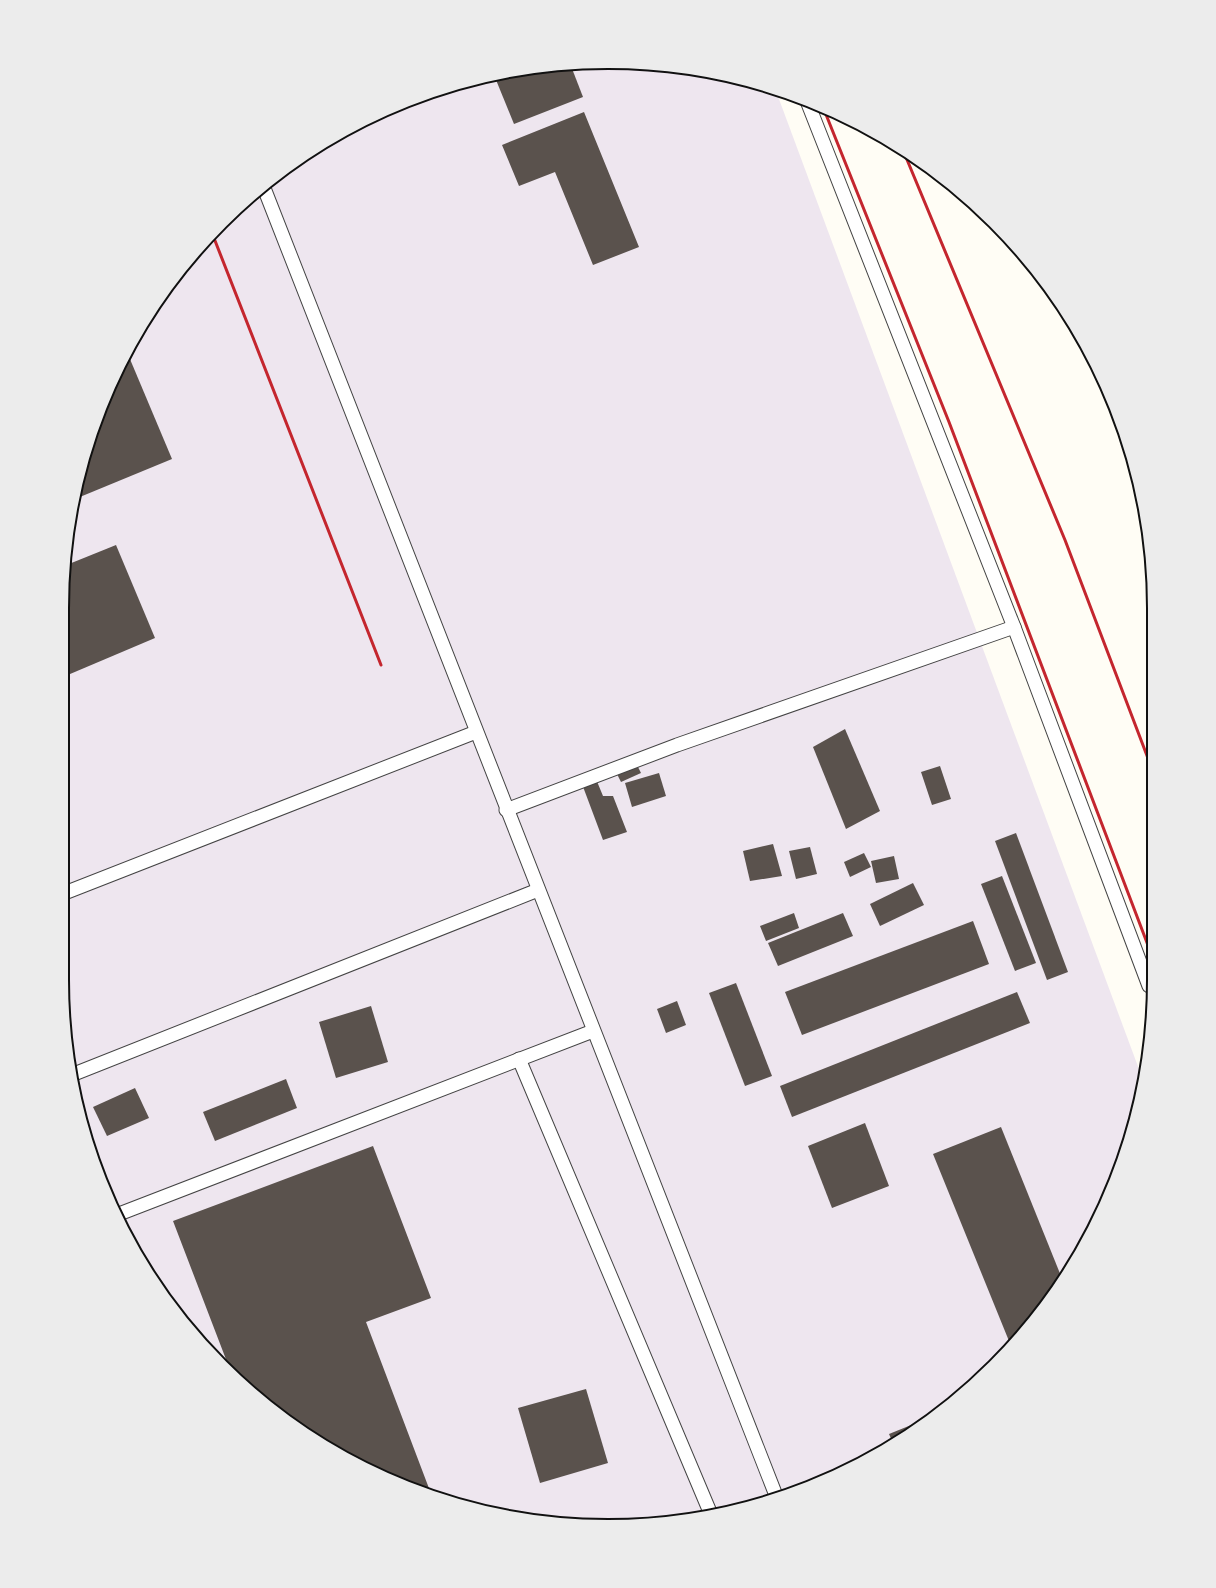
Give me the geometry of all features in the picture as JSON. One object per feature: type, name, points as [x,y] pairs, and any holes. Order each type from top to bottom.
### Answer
[{"type":"lane","points":[[810,109],[1014,627],[1147,981]]},
{"type":"lane","points":[[266,192],[506,810],[775,1492]]},
{"type":"lane","points":[[506,810],[677,745],[1014,627]]},
{"type":"lane","points":[[69,891],[476,732]]},
{"type":"lane","points":[[77,1073],[538,890]]},
{"type":"lane","points":[[122,1213],[593,1031]]},
{"type":"lane","points":[[519,1059],[709,1510]]},
{"type":"shaded area","points":[[573,70],[643,70],[678,74],[713,79],[748,87],[778,97],[1139,1070],[1137,1085],[1129,1120],[1106,1186],[1075,1250],[1056,1279],[1036,1308],[989,1361],[936,1408],[907,1428],[878,1447],[814,1478],[748,1501],[713,1509],[643,1518],[608,1519],[573,1518],[503,1509],[468,1501],[402,1478],[338,1447],[280,1408],[227,1361],[180,1308],[141,1250],[110,1186],[87,1120],[79,1085],[70,1015],[69,608],[70,573],[79,503],[87,468],[110,402],[141,338],[180,280],[227,227],[253,203],[280,180],[339,141],[402,110],[468,87],[503,79]]},
{"type":"building","points":[[573,70],[583,97],[514,124],[496,81]]},
{"type":"building","points":[[584,112],[639,247],[593,265],[555,172],[519,186],[502,145]]},
{"type":"building","points":[[130,360],[172,459],[80,497],[87,468],[98,435],[110,402]]},
{"type":"building","points":[[116,545],[155,638],[69,674],[69,608],[71,563]]},
{"type":"building","points":[[845,729],[880,811],[846,829],[813,747]]},
{"type":"building","points":[[636,763],[641,773],[621,782],[616,772]]},
{"type":"building","points":[[940,766],[951,799],[932,805],[921,772]]},
{"type":"building","points":[[659,773],[666,796],[632,807],[625,783]]},
{"type":"building","points":[[596,779],[603,796],[613,796],[627,832],[603,840],[582,784]]},
{"type":"building","points":[[1016,833],[1068,972],[1047,980],[995,841]]},
{"type":"building","points":[[773,844],[782,876],[750,881],[743,851]]},
{"type":"building","points":[[810,847],[817,874],[796,879],[789,851]]},
{"type":"building","points":[[864,853],[871,867],[850,877],[844,862]]},
{"type":"building","points":[[894,856],[899,879],[876,883],[871,861]]},
{"type":"building","points":[[1002,876],[1036,963],[1015,971],[981,884]]},
{"type":"building","points":[[913,883],[924,905],[880,926],[870,904]]},
{"type":"building","points":[[794,913],[799,928],[766,941],[760,926]]},
{"type":"building","points":[[843,913],[853,936],[778,966],[768,943]]},
{"type":"building","points":[[973,921],[989,964],[802,1035],[785,992]]},
{"type":"building","points":[[736,983],[772,1076],[745,1086],[709,993]]},
{"type":"building","points":[[1017,992],[1030,1023],[792,1117],[780,1086]]},
{"type":"building","points":[[677,1001],[686,1025],[666,1033],[657,1009]]},
{"type":"building","points":[[371,1006],[388,1062],[336,1078],[319,1022]]},
{"type":"building","points":[[286,1079],[297,1108],[215,1141],[203,1112]]},
{"type":"building","points":[[135,1088],[149,1118],[107,1136],[93,1107]]},
{"type":"building","points":[[865,1123],[889,1186],[832,1208],[808,1146]]},
{"type":"building","points":[[1001,1127],[1060,1273],[1036,1308],[1009,1340],[933,1154]]},
{"type":"building","points":[[373,1146],[431,1298],[366,1322],[429,1488],[402,1478],[338,1447],[280,1408],[227,1361],[173,1221]]},
{"type":"building","points":[[586,1389],[608,1463],[540,1483],[518,1408]]},
{"type":"building","points":[[912,1425],[891,1438],[889,1434]]},
{"type":"railway","points":[[827,116],[949,422],[1147,943]]},
{"type":"railway","points":[[907,160],[1065,540],[1147,756]]},
{"type":"railway","points":[[215,240],[381,665]]}]
